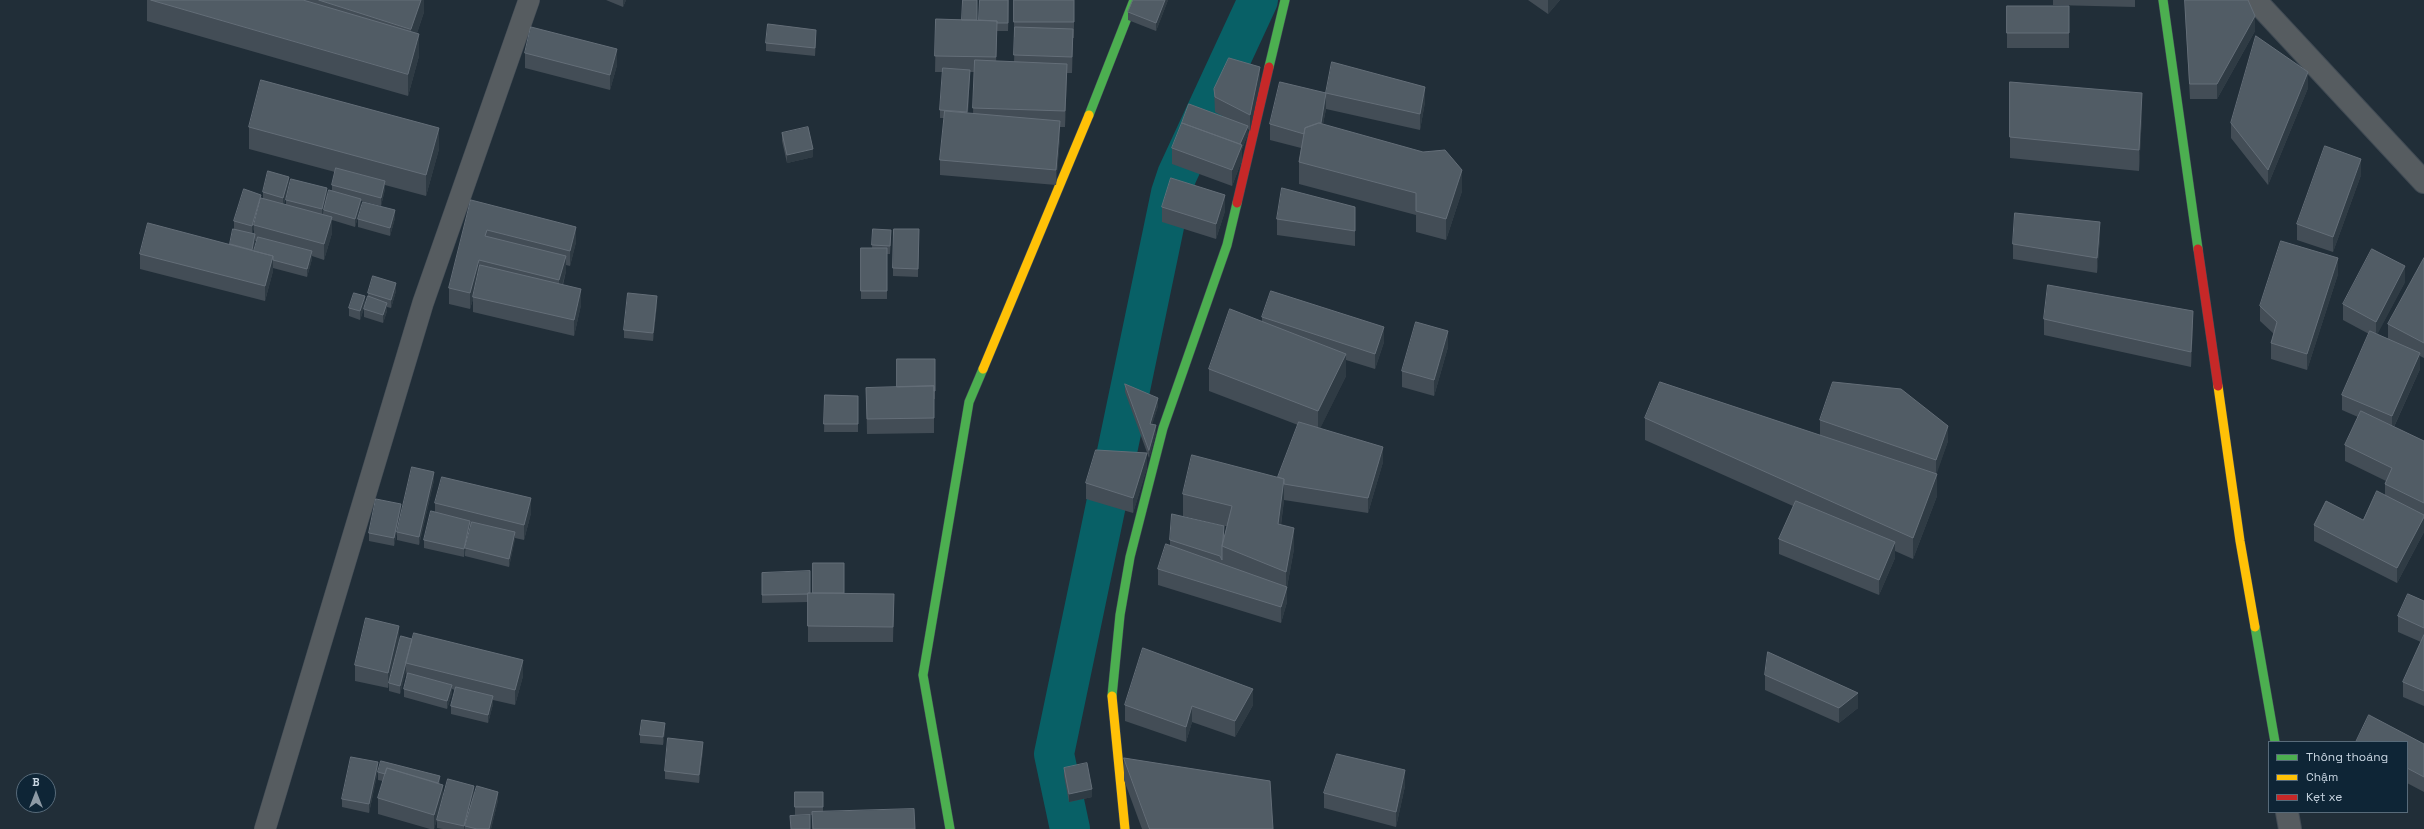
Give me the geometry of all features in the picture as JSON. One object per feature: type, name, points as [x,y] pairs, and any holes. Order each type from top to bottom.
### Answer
[{"type":"street","points":[[950,829],[923,675],[969,402],[1057,195],[1134,0]]},
{"type":"street","points":[[1125,829],[1112,694],[1120,615],[1130,557],[1162,428],[1227,246],[1285,0]]},
{"type":"street","points":[[2163,0],[2240,541],[2275,741]]},
{"type":"street","points":[[2256,0],[2424,182]]},
{"type":"street","points":[[2287,813],[2290,829]]},
{"type":"lane","points":[[265,829],[422,303],[529,0]]},
{"type":"building","points":[[151,0],[303,0],[419,34],[408,74]]},
{"type":"building","points":[[319,0],[421,0],[411,29]]},
{"type":"building","points":[[963,0],[977,0],[977,20],[962,20]]},
{"type":"building","points":[[980,0],[1008,0],[1008,23],[979,20]]},
{"type":"building","points":[[1014,0],[1074,0],[1074,22],[1014,22]]},
{"type":"building","points":[[1133,0],[1165,0],[1156,23],[1128,12]]},
{"type":"building","points":[[2185,0],[2248,0],[2255,16],[2217,84],[2190,84]]},
{"type":"building","points":[[2007,6],[2069,6],[2069,33],[2007,33]]},
{"type":"building","points":[[936,19],[997,21],[996,57],[935,56]]},
{"type":"building","points":[[768,24],[816,30],[815,48],[766,43]]},
{"type":"building","points":[[531,27],[617,49],[610,75],[525,53]]},
{"type":"building","points":[[1015,27],[1073,29],[1072,57],[1014,55]]},
{"type":"building","points":[[2256,36],[2308,72],[2268,170],[2231,123]]},
{"type":"building","points":[[1229,58],[1260,67],[1250,115],[1215,97],[1214,89]]},
{"type":"building","points":[[975,60],[1067,64],[1065,111],[973,108]]},
{"type":"building","points":[[1332,62],[1425,87],[1420,114],[1326,93]]},
{"type":"building","points":[[943,68],[970,70],[967,112],[940,110]]},
{"type":"building","points":[[261,80],[439,128],[426,175],[249,127]]},
{"type":"building","points":[[1280,82],[1326,93],[1321,123],[1305,128],[1304,134],[1270,124]]},
{"type":"building","points":[[2010,82],[2142,93],[2139,150],[2010,137]]},
{"type":"building","points":[[1189,104],[1248,126],[1240,144],[1182,123]]},
{"type":"building","points":[[945,111],[1060,121],[1056,170],[940,160]]},
{"type":"building","points":[[1182,123],[1242,145],[1232,170],[1172,148]]},
{"type":"building","points":[[1319,123],[1423,152],[1445,150],[1462,170],[1446,219],[1416,211],[1416,193],[1299,162],[1305,128]]},
{"type":"building","points":[[808,127],[813,149],[787,155],[782,133]]},
{"type":"building","points":[[2325,146],[2361,159],[2333,237],[2297,224]]},
{"type":"building","points":[[336,168],[385,181],[381,198],[332,185]]},
{"type":"building","points":[[268,171],[289,177],[283,198],[263,192]]},
{"type":"building","points":[[1171,178],[1225,195],[1216,224],[1162,207]]},
{"type":"building","points":[[291,179],[327,188],[322,209],[286,200]]},
{"type":"building","points":[[1282,188],[1355,207],[1355,231],[1277,219]]},
{"type":"building","points":[[244,189],[261,195],[252,226],[234,221]]},
{"type":"building","points":[[329,190],[361,199],[355,219],[324,210]]},
{"type":"building","points":[[261,198],[332,217],[324,244],[254,225]]},
{"type":"building","points":[[471,200],[576,227],[570,251],[487,230],[485,236],[566,256],[559,280],[479,260],[470,293],[449,288]]},
{"type":"building","points":[[363,202],[395,210],[390,228],[358,219]]},
{"type":"building","points":[[2015,213],[2100,222],[2097,258],[2013,244]]},
{"type":"building","points":[[148,223],[273,256],[265,286],[140,254]]},
{"type":"building","points":[[233,229],[255,234],[252,250],[230,244]]},
{"type":"building","points":[[873,229],[891,230],[890,246],[872,245]]},
{"type":"building","points":[[894,229],[919,229],[918,269],[893,268]]},
{"type":"building","points":[[258,237],[312,251],[307,269],[273,260],[273,256],[254,251]]},
{"type":"building","points":[[2281,241],[2338,258],[2307,354],[2271,343],[2277,322],[2260,306]]},
{"type":"building","points":[[861,248],[887,248],[887,291],[861,291]]},
{"type":"building","points":[[2372,249],[2405,266],[2376,322],[2343,304]]},
{"type":"building","points":[[2424,258],[2424,343],[2388,324]]},
{"type":"building","points":[[480,265],[581,289],[574,320],[473,297]]},
{"type":"building","points":[[373,276],[396,283],[391,300],[368,293]]},
{"type":"building","points":[[2048,285],[2193,311],[2191,352],[2044,319]]},
{"type":"building","points":[[1271,291],[1384,327],[1375,354],[1262,317]]},
{"type":"building","points":[[354,293],[365,296],[360,311],[349,308]]},
{"type":"building","points":[[628,293],[657,296],[653,333],[624,330]]},
{"type":"building","points":[[368,296],[387,303],[383,315],[364,309]]},
{"type":"building","points":[[1230,309],[1346,354],[1318,411],[1209,369]]},
{"type":"building","points":[[1416,322],[1448,331],[1434,380],[1402,371]]},
{"type":"building","points":[[2370,331],[2420,353],[2392,416],[2342,395]]},
{"type":"building","points":[[897,359],[935,359],[935,391],[934,386],[897,387]]},
{"type":"building","points":[[1660,382],[1937,474],[1913,538],[1645,418]]},
{"type":"building","points":[[1833,382],[1901,389],[1948,426],[1936,460],[1820,420]]},
{"type":"building","points":[[1125,384],[1158,398],[1150,424],[1156,425],[1149,450]]},
{"type":"building","points":[[934,386],[934,418],[867,419],[866,388]]},
{"type":"building","points":[[825,395],[858,396],[858,424],[824,424]]},
{"type":"building","points":[[2361,411],[2424,441],[2424,503],[2385,484],[2392,468],[2345,445]]},
{"type":"building","points":[[1299,422],[1383,447],[1368,498],[1284,484],[1284,479],[1278,477]]},
{"type":"building","points":[[1096,450],[1147,453],[1133,498],[1086,483]]},
{"type":"building","points":[[1192,455],[1284,479],[1278,524],[1294,528],[1286,572],[1222,546],[1232,506],[1183,494]]},
{"type":"building","points":[[412,467],[434,472],[419,537],[397,532]]},
{"type":"building","points":[[442,477],[531,498],[524,525],[435,503]]},
{"type":"building","points":[[2377,491],[2424,515],[2397,568],[2314,525],[2326,501],[2363,520]]},
{"type":"building","points":[[376,499],[401,504],[394,538],[369,533]]},
{"type":"building","points":[[1796,501],[1895,542],[1879,580],[1779,539]]},
{"type":"building","points":[[431,511],[470,521],[464,549],[424,540]]},
{"type":"building","points":[[1172,514],[1224,526],[1222,560],[1220,556],[1170,540]]},
{"type":"building","points":[[472,522],[515,532],[509,559],[465,548]]},
{"type":"building","points":[[1166,544],[1287,587],[1281,607],[1158,569]]},
{"type":"building","points":[[813,563],[844,563],[844,593],[813,593]]},
{"type":"building","points":[[810,571],[810,593],[808,594],[762,595],[762,573]]},
{"type":"building","points":[[808,593],[894,594],[893,627],[808,626]]},
{"type":"building","points":[[2408,594],[2424,601],[2424,628],[2398,616]]},
{"type":"building","points":[[366,618],[399,626],[388,673],[355,665]]},
{"type":"building","points":[[414,633],[523,660],[515,690],[406,663]]},
{"type":"building","points":[[2424,635],[2424,691],[2403,682]]},
{"type":"building","points":[[401,636],[412,639],[400,686],[389,683]]},
{"type":"building","points":[[1143,648],[1253,689],[1235,721],[1192,706],[1186,727],[1125,705]]},
{"type":"building","points":[[1768,652],[1858,693],[1839,708],[1765,675]]},
{"type":"building","points":[[408,673],[452,685],[447,701],[404,689]]},
{"type":"building","points":[[456,687],[493,696],[488,715],[451,706]]},
{"type":"building","points":[[2369,715],[2424,744],[2424,777],[2408,769],[2408,741],[2356,741]]},
{"type":"building","points":[[642,720],[665,723],[663,737],[640,735]]},
{"type":"building","points":[[668,738],[703,742],[699,775],[665,771]]},
{"type":"building","points":[[1337,754],[1405,770],[1396,812],[1324,793]]},
{"type":"building","points":[[351,757],[378,762],[369,804],[342,799]]},
{"type":"building","points":[[1124,758],[1270,781],[1273,829],[1150,829]]},
{"type":"building","points":[[381,761],[440,776],[438,783],[387,768],[385,774],[378,772]]},
{"type":"building","points":[[1087,763],[1092,789],[1069,794],[1064,768]]},
{"type":"building","points":[[387,768],[443,785],[434,815],[378,798]]},
{"type":"building","points":[[448,779],[474,786],[464,826],[437,820]]},
{"type":"building","points":[[477,786],[498,792],[489,829],[477,829],[465,826]]},
{"type":"building","points":[[795,792],[823,792],[823,807],[795,807]]},
{"type":"building","points":[[914,809],[915,829],[813,829],[812,812]]},
{"type":"building","points":[[810,815],[810,829],[791,829],[790,816]]},
{"type":"waterway","points":[[1070,829],[1054,754],[1171,193],[1177,175],[1258,0]]},
{"type":"traffic: fast","points":[[1089,115],[1134,0]]},
{"type":"traffic: fast","points":[[1269,67],[1285,0]]},
{"type":"traffic: fast","points":[[2163,0],[2198,249]]},
{"type":"traffic: fast","points":[[1112,696],[1120,615],[1130,557],[1163,428],[1227,245],[1237,203]]},
{"type":"traffic: fast","points":[[950,829],[923,675],[969,402],[983,369]]},
{"type":"traffic: fast","points":[[2255,627],[2275,741]]},
{"type":"traffic: slow","points":[[983,369],[1089,115]]},
{"type":"traffic: slow","points":[[2218,386],[2240,541],[2255,627]]},
{"type":"traffic: slow","points":[[1112,696],[1125,829]]},
{"type":"traffic: jam","points":[[1237,203],[1269,67]]},
{"type":"traffic: jam","points":[[2198,249],[2218,386]]}]
